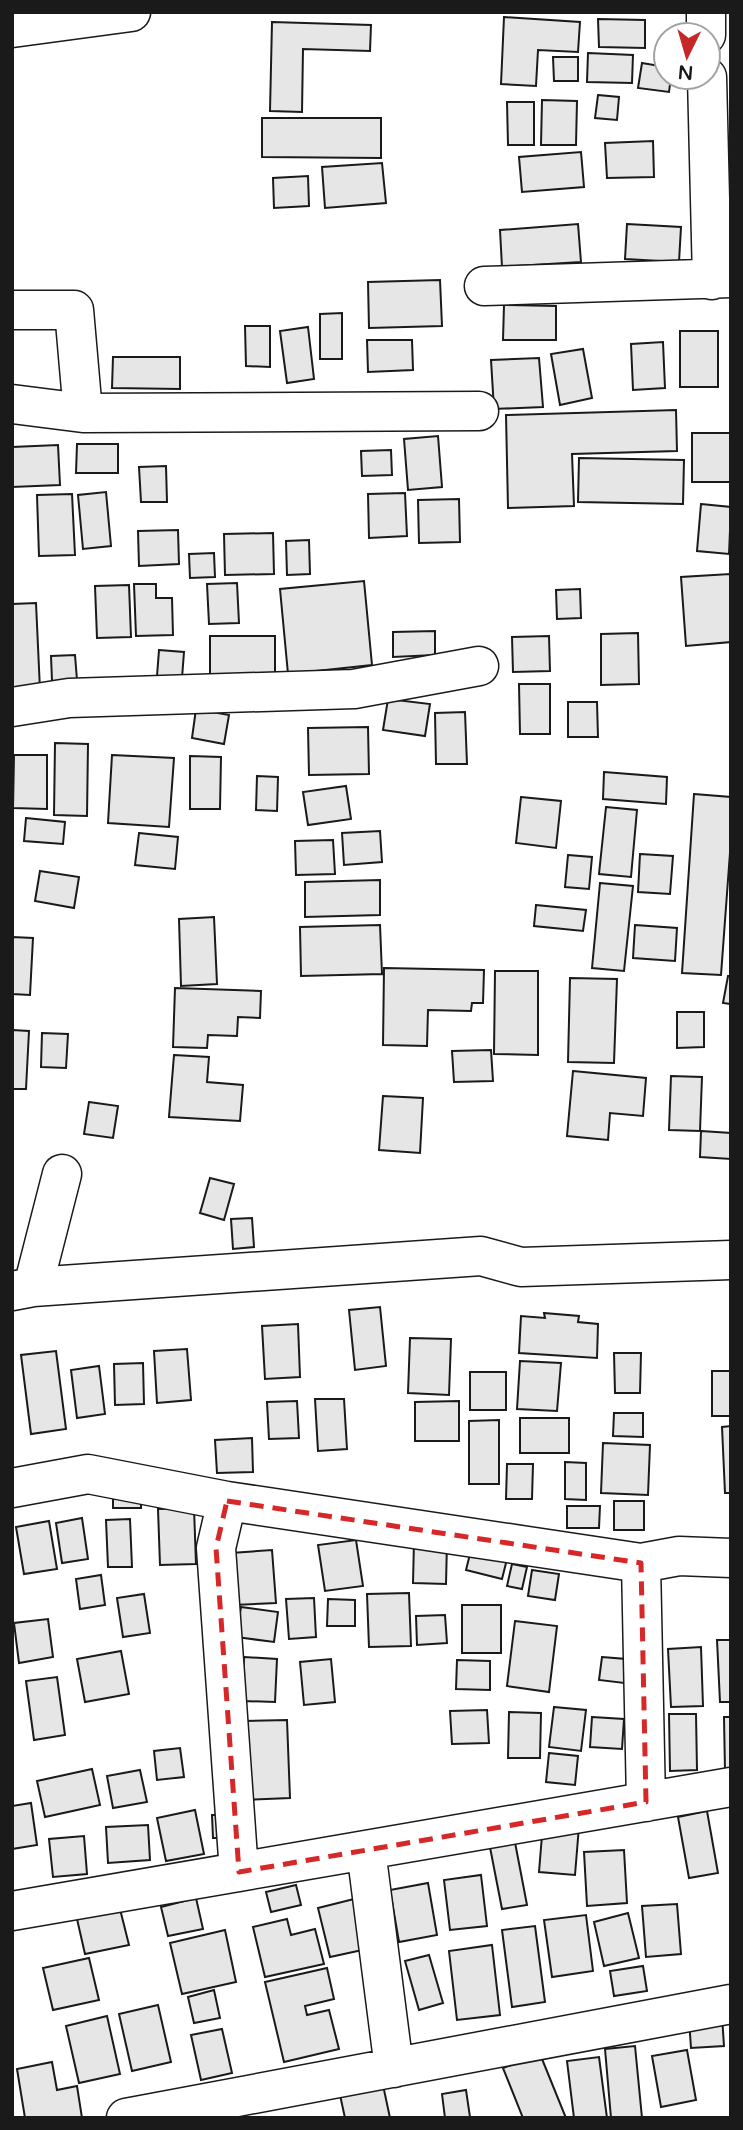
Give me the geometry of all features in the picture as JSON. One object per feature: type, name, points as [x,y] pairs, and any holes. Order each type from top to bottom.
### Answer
[{"type":"street","points":[[12,28],[131,12]]},
{"type":"street","points":[[484,286],[721,279],[708,91]]},
{"type":"street","points":[[12,310],[74,310],[83,413]]},
{"type":"street","points":[[12,404],[83,413],[479,411]]},
{"type":"street","points":[[12,707],[69,698],[354,688],[479,666]]},
{"type":"street","points":[[61,1174],[23,1289],[481,1256],[521,1267],[731,1260]]},
{"type":"street","points":[[12,1488],[88,1474],[227,1502],[641,1563],[679,1556],[731,1558]]},
{"type":"street","points":[[227,1502],[216,1549],[239,1872]]},
{"type":"street","points":[[641,1563],[646,1802]]},
{"type":"street","points":[[12,1911],[731,1787]]},
{"type":"street","points":[[366,1850],[394,2068]]},
{"type":"street","points":[[125,2118],[731,2004]]},
{"type":"highlighted area","points":[[227,1501],[641,1563],[646,1802],[239,1872],[216,1548]]},
{"type":"building","points":[[504,17],[580,22],[578,52],[538,50],[536,86],[501,84]]},
{"type":"building","points":[[598,19],[645,20],[645,48],[599,47]]},
{"type":"building","points":[[272,22],[371,25],[370,51],[303,49],[302,112],[270,111]]},
{"type":"building","points":[[588,53],[633,55],[632,83],[587,82]]},
{"type":"building","points":[[553,57],[578,57],[578,81],[554,81]]},
{"type":"building","points":[[642,63],[652,65],[652,90],[638,88]]},
{"type":"building","points":[[598,95],[619,97],[617,120],[595,118]]},
{"type":"building","points":[[542,100],[577,101],[576,145],[541,145]]},
{"type":"building","points":[[507,102],[534,102],[534,145],[508,145]]},
{"type":"building","points":[[262,118],[381,118],[381,158],[262,157]]},
{"type":"building","points":[[653,141],[654,177],[607,178],[605,143]]},
{"type":"building","points":[[581,152],[584,187],[522,192],[519,157]]},
{"type":"building","points":[[382,163],[386,203],[325,208],[322,167]]},
{"type":"building","points":[[308,176],[309,206],[274,208],[273,178]]},
{"type":"building","points":[[578,224],[581,262],[502,267],[500,230]]},
{"type":"building","points":[[627,224],[681,227],[679,262],[625,259]]},
{"type":"building","points":[[440,280],[442,326],[369,328],[368,282]]},
{"type":"building","points":[[504,305],[556,306],[556,340],[503,340]]},
{"type":"building","points":[[342,313],[342,359],[320,359],[320,314]]},
{"type":"building","points":[[245,326],[270,326],[270,367],[246,366]]},
{"type":"building","points":[[308,327],[314,379],[287,383],[280,331]]},
{"type":"building","points":[[680,331],[718,331],[718,387],[680,387]]},
{"type":"building","points":[[367,340],[412,340],[413,370],[368,372]]},
{"type":"building","points":[[663,342],[665,388],[633,390],[631,344]]},
{"type":"building","points":[[583,349],[592,398],[560,405],[551,354]]},
{"type":"building","points":[[113,357],[180,357],[180,389],[112,388]]},
{"type":"building","points":[[539,358],[543,407],[494,409],[491,360]]},
{"type":"building","points":[[676,410],[677,451],[572,454],[574,506],[508,508],[506,415]]},
{"type":"building","points":[[692,433],[731,433],[731,482],[692,482]]},
{"type":"building","points":[[438,436],[442,487],[408,490],[404,439]]},
{"type":"building","points":[[77,444],[118,444],[118,473],[76,473]]},
{"type":"building","points":[[58,445],[60,485],[12,487],[12,447]]},
{"type":"building","points":[[391,450],[392,475],[362,476],[361,451]]},
{"type":"building","points":[[579,458],[684,460],[683,504],[578,502]]},
{"type":"building","points":[[166,466],[167,502],[141,502],[139,467]]},
{"type":"building","points":[[106,492],[111,546],[83,549],[78,495]]},
{"type":"building","points":[[405,493],[407,536],[369,538],[368,494]]},
{"type":"building","points":[[72,494],[75,555],[39,556],[37,495]]},
{"type":"building","points":[[459,499],[460,542],[419,543],[418,500]]},
{"type":"building","points":[[701,504],[731,507],[729,554],[697,551]]},
{"type":"building","points":[[178,530],[179,564],[139,566],[138,531]]},
{"type":"building","points":[[273,533],[274,574],[225,575],[224,534]]},
{"type":"building","points":[[309,540],[310,574],[287,575],[286,541]]},
{"type":"building","points":[[214,553],[215,577],[190,578],[189,554]]},
{"type":"building","points":[[730,574],[731,642],[686,646],[681,577]]},
{"type":"building","points":[[364,581],[372,665],[288,674],[280,589]]},
{"type":"building","points":[[237,583],[239,623],[209,624],[207,584]]},
{"type":"building","points":[[134,584],[156,584],[156,598],[172,598],[173,635],[136,636]]},
{"type":"building","points":[[129,585],[131,637],[97,638],[95,586]]},
{"type":"building","points":[[580,589],[581,618],[557,619],[556,590]]},
{"type":"building","points":[[36,603],[40,690],[12,691],[12,604]]},
{"type":"building","points":[[435,631],[435,655],[393,657],[393,632]]},
{"type":"building","points":[[638,633],[639,684],[601,685],[601,634]]},
{"type":"building","points":[[210,636],[275,636],[275,675],[210,675]]},
{"type":"building","points":[[549,636],[550,671],[513,672],[512,637]]},
{"type":"building","points":[[159,650],[184,652],[182,678],[157,676]]},
{"type":"building","points":[[75,655],[77,680],[52,681],[51,656]]},
{"type":"building","points":[[519,684],[550,684],[550,734],[520,734]]},
{"type":"building","points":[[388,699],[430,704],[425,736],[383,730]]},
{"type":"building","points":[[568,702],[597,702],[598,737],[568,737]]},
{"type":"building","points":[[196,709],[229,715],[224,744],[192,738]]},
{"type":"building","points":[[465,712],[467,764],[436,764],[435,713]]},
{"type":"building","points":[[368,727],[369,774],[309,775],[308,728]]},
{"type":"building","points":[[55,743],[88,744],[87,816],[54,815]]},
{"type":"building","points":[[14,755],[47,755],[47,809],[13,808]]},
{"type":"building","points":[[112,755],[174,758],[169,827],[108,823]]},
{"type":"building","points":[[190,756],[221,757],[220,809],[190,809]]},
{"type":"building","points":[[604,772],[667,777],[666,804],[603,799]]},
{"type":"building","points":[[257,776],[278,777],[277,811],[256,810]]},
{"type":"building","points":[[346,786],[351,819],[308,825],[303,792]]},
{"type":"building","points":[[694,794],[731,797],[731,839],[721,975],[682,973]]},
{"type":"building","points":[[521,797],[561,801],[556,848],[516,843]]},
{"type":"building","points":[[606,807],[637,810],[631,877],[599,874]]},
{"type":"building","points":[[26,818],[65,822],[63,844],[24,841]]},
{"type":"building","points":[[380,831],[382,862],[344,865],[342,833]]},
{"type":"building","points":[[139,833],[178,837],[175,869],[135,865]]},
{"type":"building","points":[[333,840],[335,874],[296,875],[295,841]]},
{"type":"building","points":[[640,854],[673,856],[670,894],[638,892]]},
{"type":"building","points":[[568,855],[592,857],[589,889],[565,887]]},
{"type":"building","points":[[40,871],[79,877],[74,908],[35,901]]},
{"type":"building","points":[[380,880],[380,915],[305,917],[305,882]]},
{"type":"building","points":[[600,883],[633,886],[624,971],[592,968]]},
{"type":"building","points":[[536,905],[586,910],[583,931],[534,926]]},
{"type":"building","points":[[214,917],[217,984],[181,986],[179,919]]},
{"type":"building","points":[[380,925],[382,974],[301,976],[300,927]]},
{"type":"building","points":[[635,925],[677,928],[675,961],[633,958]]},
{"type":"building","points":[[12,937],[33,938],[30,995],[12,994]]},
{"type":"building","points":[[384,968],[484,970],[483,1003],[472,1003],[471,1011],[428,1010],[427,1046],[383,1045]]},
{"type":"building","points":[[495,971],[538,971],[538,1055],[494,1054]]},
{"type":"building","points":[[728,976],[731,976],[731,1004],[723,1003]]},
{"type":"building","points":[[570,978],[617,979],[614,1063],[568,1062]]},
{"type":"building","points":[[175,988],[261,991],[260,1018],[238,1017],[237,1036],[208,1035],[207,1048],[173,1047]]},
{"type":"building","points":[[677,1012],[704,1012],[704,1047],[677,1048]]},
{"type":"building","points":[[12,1030],[29,1031],[26,1089],[12,1089]]},
{"type":"building","points":[[42,1033],[68,1034],[66,1068],[41,1067]]},
{"type":"building","points":[[491,1050],[493,1081],[454,1082],[452,1051]]},
{"type":"building","points":[[174,1055],[209,1057],[207,1082],[243,1085],[240,1121],[169,1117]]},
{"type":"building","points":[[573,1071],[646,1078],[643,1116],[610,1113],[608,1140],[567,1136]]},
{"type":"building","points":[[671,1076],[702,1077],[700,1131],[669,1130]]},
{"type":"building","points":[[383,1096],[423,1098],[420,1153],[379,1150]]},
{"type":"building","points":[[89,1102],[118,1106],[113,1138],[84,1134]]},
{"type":"building","points":[[701,1131],[731,1133],[731,1159],[700,1157]]},
{"type":"building","points":[[210,1178],[234,1184],[224,1220],[200,1213]]},
{"type":"building","points":[[252,1218],[254,1247],[233,1249],[231,1219]]},
{"type":"building","points":[[380,1307],[386,1366],[355,1370],[349,1310]]},
{"type":"building","points":[[544,1313],[579,1316],[578,1322],[598,1324],[597,1358],[519,1353],[521,1316],[545,1318]]},
{"type":"building","points":[[298,1324],[300,1377],[265,1379],[262,1326]]},
{"type":"building","points":[[410,1338],[451,1339],[449,1395],[408,1393]]},
{"type":"building","points":[[187,1349],[191,1400],[157,1403],[154,1351]]},
{"type":"building","points":[[56,1351],[66,1429],[31,1434],[21,1355]]},
{"type":"building","points":[[614,1353],[641,1353],[640,1393],[615,1393]]},
{"type":"building","points":[[520,1361],[561,1363],[557,1411],[517,1409]]},
{"type":"building","points":[[143,1363],[144,1404],[115,1405],[114,1364]]},
{"type":"building","points":[[99,1366],[105,1414],[77,1418],[71,1370]]},
{"type":"building","points":[[712,1371],[731,1371],[731,1416],[712,1416]]},
{"type":"building","points":[[470,1372],[506,1372],[506,1410],[470,1410]]},
{"type":"building","points":[[315,1399],[344,1399],[347,1449],[318,1451]]},
{"type":"building","points":[[297,1401],[299,1438],[269,1439],[267,1402]]},
{"type":"building","points":[[459,1401],[459,1441],[415,1441],[415,1402]]},
{"type":"building","points":[[614,1413],[643,1413],[643,1437],[613,1436]]},
{"type":"building","points":[[520,1418],[569,1418],[569,1453],[520,1453]]},
{"type":"building","points":[[499,1420],[499,1484],[469,1484],[469,1421]]},
{"type":"building","points":[[731,1426],[731,1493],[725,1493],[722,1427]]},
{"type":"building","points":[[252,1438],[253,1472],[217,1473],[215,1440]]},
{"type":"building","points":[[603,1443],[650,1445],[648,1495],[601,1493]]},
{"type":"building","points":[[565,1462],[586,1463],[586,1500],[565,1499]]},
{"type":"building","points":[[507,1464],[533,1464],[532,1499],[506,1499]]},
{"type":"building","points":[[113,1470],[141,1470],[141,1508],[113,1508]]},
{"type":"building","points":[[614,1501],[644,1501],[644,1530],[614,1530]]},
{"type":"building","points":[[567,1506],[600,1506],[599,1528],[567,1528]]},
{"type":"building","points":[[194,1508],[196,1564],[160,1565],[158,1509]]},
{"type":"building","points":[[82,1518],[88,1559],[62,1563],[56,1523]]},
{"type":"building","points":[[130,1519],[132,1567],[108,1567],[106,1520]]},
{"type":"building","points":[[49,1521],[57,1569],[24,1574],[16,1527]]},
{"type":"building","points":[[356,1540],[363,1586],[325,1591],[318,1545]]},
{"type":"building","points":[[414,1541],[447,1542],[446,1584],[413,1583]]},
{"type":"building","points":[[472,1546],[508,1555],[502,1579],[466,1570]]},
{"type":"building","points":[[272,1550],[276,1603],[234,1605],[231,1553]]},
{"type":"building","points":[[512,1564],[527,1567],[522,1589],[507,1586]]},
{"type":"building","points":[[532,1570],[559,1574],[555,1600],[528,1596]]},
{"type":"building","points":[[101,1575],[105,1605],[80,1609],[76,1579]]},
{"type":"building","points":[[409,1593],[411,1646],[369,1647],[367,1594]]},
{"type":"building","points":[[144,1594],[150,1633],[123,1637],[117,1598]]},
{"type":"building","points":[[314,1598],[316,1637],[289,1639],[286,1599]]},
{"type":"building","points":[[328,1599],[355,1600],[355,1626],[327,1626]]},
{"type":"building","points":[[462,1605],[501,1605],[501,1653],[462,1653]]},
{"type":"building","points":[[241,1607],[278,1612],[274,1642],[236,1637]]},
{"type":"building","points":[[445,1615],[447,1643],[417,1645],[416,1616]]},
{"type":"building","points":[[48,1619],[53,1657],[19,1663],[14,1623]]},
{"type":"building","points":[[515,1621],[557,1626],[549,1692],[507,1686]]},
{"type":"building","points":[[717,1640],[731,1640],[731,1702],[720,1702]]},
{"type":"building","points":[[701,1647],[703,1706],[671,1707],[668,1649]]},
{"type":"building","points":[[121,1651],[129,1694],[85,1702],[77,1659]]},
{"type":"building","points":[[244,1657],[277,1659],[275,1702],[242,1701]]},
{"type":"building","points":[[602,1657],[626,1659],[624,1683],[599,1680]]},
{"type":"building","points":[[331,1659],[335,1702],[304,1705],[300,1662]]},
{"type":"building","points":[[457,1660],[490,1661],[490,1690],[456,1689]]},
{"type":"building","points":[[57,1677],[65,1735],[34,1740],[26,1681]]},
{"type":"building","points":[[554,1707],[586,1710],[581,1751],[549,1747]]},
{"type":"building","points":[[487,1710],[489,1743],[452,1744],[450,1711]]},
{"type":"building","points":[[509,1712],[541,1713],[540,1758],[508,1758]]},
{"type":"building","points":[[669,1714],[696,1714],[697,1770],[670,1771]]},
{"type":"building","points":[[592,1717],[624,1719],[622,1749],[590,1747]]},
{"type":"building","points":[[724,1717],[731,1717],[731,1770],[725,1771]]},
{"type":"building","points":[[287,1720],[290,1798],[245,1800],[242,1721]]},
{"type":"building","points":[[180,1748],[184,1777],[157,1780],[154,1751]]},
{"type":"building","points":[[549,1753],[578,1756],[575,1785],[546,1782]]},
{"type":"building","points":[[92,1769],[100,1805],[45,1817],[37,1781]]},
{"type":"building","points":[[140,1770],[147,1802],[113,1808],[107,1776]]},
{"type":"building","points":[[31,1803],[37,1845],[12,1849],[12,1806]]},
{"type":"building","points":[[195,1810],[204,1854],[166,1861],[157,1818]]},
{"type":"building","points":[[707,1811],[718,1873],[689,1878],[678,1817]]},
{"type":"building","points":[[212,1815],[237,1815],[237,1838],[213,1838]]},
{"type":"building","points":[[543,1823],[579,1826],[575,1875],[539,1872]]},
{"type":"building","points":[[148,1825],[150,1860],[108,1863],[106,1827]]},
{"type":"building","points":[[513,1832],[527,1905],[502,1909],[488,1837]]},
{"type":"building","points":[[84,1836],[87,1874],[53,1877],[49,1839]]},
{"type":"building","points":[[624,1850],[627,1903],[587,1906],[584,1852]]},
{"type":"building","points":[[481,1875],[487,1926],[450,1930],[444,1880]]},
{"type":"building","points":[[428,1883],[437,1935],[399,1942],[390,1890]]},
{"type":"building","points":[[296,1885],[301,1905],[271,1912],[266,1892]]},
{"type":"building","points":[[196,1898],[203,1929],[168,1936],[161,1907]]},
{"type":"building","points":[[354,1899],[367,1949],[330,1957],[318,1908]]},
{"type":"building","points":[[677,1904],[681,1954],[646,1957],[642,1906]]},
{"type":"building","points":[[120,1909],[129,1945],[85,1954],[77,1919]]},
{"type":"building","points":[[628,1913],[639,1958],[604,1966],[594,1922]]},
{"type":"building","points":[[586,1915],[593,1971],[552,1977],[544,1920]]},
{"type":"building","points":[[287,1919],[291,1935],[315,1929],[324,1964],[265,1977],[253,1927]]},
{"type":"building","points":[[535,1926],[545,2002],[512,2007],[502,1930]]},
{"type":"building","points":[[225,1930],[236,1982],[182,1994],[170,1943]]},
{"type":"building","points":[[492,1945],[500,2015],[457,2020],[449,1951]]},
{"type":"building","points":[[429,1955],[443,2003],[419,2010],[405,1961]]},
{"type":"building","points":[[89,1958],[99,2000],[53,2010],[43,1968]]},
{"type":"building","points":[[643,1966],[647,1991],[614,1996],[610,1971]]},
{"type":"building","points":[[327,1968],[334,1999],[305,2006],[307,2015],[329,2010],[339,2049],[284,2062],[265,1982]]},
{"type":"building","points":[[214,1990],[220,2018],[194,2023],[188,1997]]},
{"type":"building","points":[[158,2005],[171,2062],[132,2071],[119,2014]]},
{"type":"building","points":[[107,2016],[120,2074],[79,2083],[66,2026]]},
{"type":"building","points":[[722,2016],[724,2046],[691,2048],[689,2019]]},
{"type":"building","points":[[222,2029],[232,2073],[201,2080],[191,2035]]},
{"type":"building","points":[[635,2046],[642,2118],[611,2118],[605,2049]]},
{"type":"building","points":[[687,2050],[696,2100],[661,2107],[652,2056]]},
{"type":"building","points":[[540,2054],[566,2118],[523,2118],[503,2068]]},
{"type":"building","points":[[599,2057],[607,2118],[574,2118],[567,2061]]},
{"type":"building","points":[[52,2062],[57,2090],[77,2086],[82,2118],[25,2118],[17,2069]]},
{"type":"building","points":[[383,2085],[390,2118],[345,2118],[340,2095]]},
{"type":"building","points":[[466,2090],[470,2117],[445,2118],[442,2094]]}]
